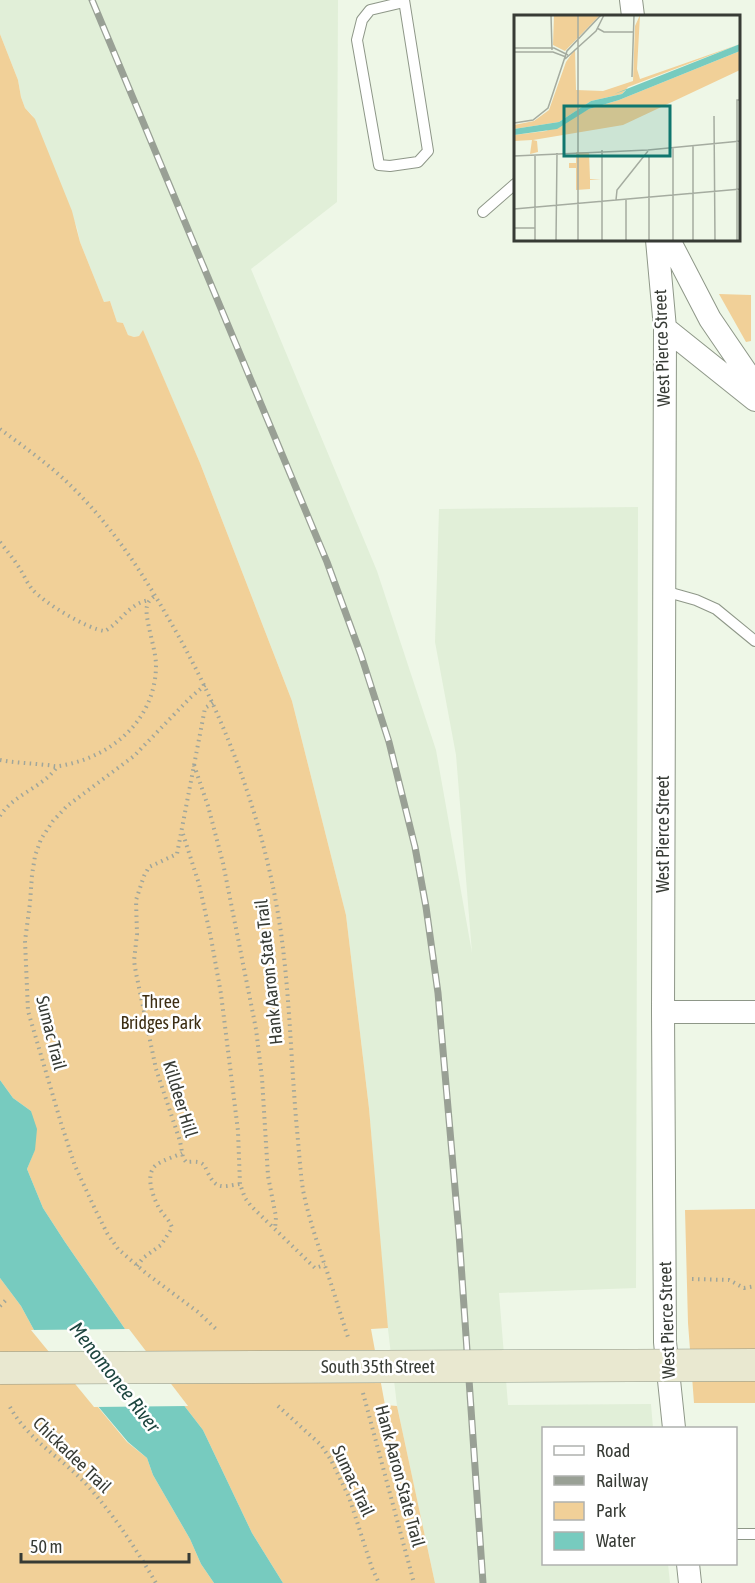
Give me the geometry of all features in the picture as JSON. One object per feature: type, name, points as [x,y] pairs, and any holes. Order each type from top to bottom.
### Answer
[{"type":"main road","name":"South 35th Street","points":[[0,1368],[755,1365]]},
{"type":"street","points":[[631,0],[633,15]]},
{"type":"street","name":"West Pierce Street","points":[[657,242],[665,328],[663,1012],[665,1342],[674,1427]]},
{"type":"street","points":[[670,242],[710,319],[755,385]]},
{"type":"street","points":[[665,328],[755,400]]},
{"type":"street","points":[[663,1012],[755,1012]]},
{"type":"street","points":[[688,1565],[690,1583]]},
{"type":"lane","points":[[404,1],[428,152],[418,162],[390,166],[379,165],[357,40],[362,20],[370,10],[404,1]]},
{"type":"lane","points":[[483,212],[514,185]]},
{"type":"lane","points":[[664,591],[696,600],[716,609],[755,640]]},
{"type":"lane","points":[[533,1372],[755,1371]]},
{"type":"lane","points":[[737,1534],[755,1534]]},
{"type":"path","name":"Hank Aaron State Trail","points":[[0,429],[71,486],[117,537],[156,595],[205,685],[245,786],[272,878],[285,967],[303,1189],[311,1224],[349,1341]]},
{"type":"path","points":[[0,542],[20,568],[32,589],[63,613],[99,630],[105,631],[112,627],[134,604],[156,595]]},
{"type":"path","points":[[0,816],[10,803],[46,779],[57,767],[100,753],[117,743],[132,728],[144,709],[155,674],[155,656],[147,613],[147,604],[150,599]]},
{"type":"path","name":"Sumac Trail","points":[[205,685],[134,756],[67,806],[52,821],[41,839],[35,856],[25,941],[28,1011],[75,1166],[107,1233],[118,1249],[137,1266],[198,1311],[216,1329]]},
{"type":"path","name":"Killdeer Hill","points":[[213,703],[205,708],[177,854],[149,867],[136,900],[137,934],[134,961],[156,1069],[180,1141],[183,1158],[186,1162],[204,1165],[210,1178],[219,1186],[240,1184]]},
{"type":"path","points":[[0,760],[57,767]]},
{"type":"path","points":[[194,765],[223,863],[256,1029],[262,1078],[268,1176],[276,1217],[275,1230]]},
{"type":"path","points":[[183,831],[212,938],[238,1131],[240,1184],[251,1206],[275,1230],[315,1268],[325,1265]]},
{"type":"path","points":[[137,1266],[143,1258],[161,1245],[172,1228],[155,1199],[151,1173],[158,1164],[182,1153]]},
{"type":"path","points":[[692,1279],[729,1280],[744,1288],[755,1286]]},
{"type":"path","points":[[0,1306],[8,1298]]},
{"type":"path","name":"Hank Aaron State Trail","points":[[363,1390],[414,1583]]},
{"type":"path","name":"Sumac Trail","points":[[278,1406],[321,1445],[331,1460],[349,1497],[379,1583]]},
{"type":"path","name":"Chickadee Trail","points":[[10,1407],[20,1424],[86,1484],[107,1509],[156,1583]]},
{"type":"shaded area","points":[[0,0],[338,0],[337,202],[251,269],[377,571],[436,750],[472,953],[456,755],[435,642],[439,509],[638,507],[636,1288],[499,1293],[508,1405],[651,1404],[653,1427],[542,1427],[542,1565],[668,1565],[670,1583],[435,1583],[397,1406],[386,1312],[369,1108],[346,915],[292,701],[200,463],[143,331],[139,336],[128,335],[123,323],[117,322],[110,301],[104,302],[32,115],[25,108],[18,80],[0,34]]},
{"type":"green space","name":"Three Bridges Park","points":[[0,34],[18,80],[25,108],[35,119],[72,211],[80,242],[104,302],[110,301],[117,322],[123,323],[128,335],[139,336],[143,330],[200,463],[292,701],[346,915],[369,1108],[388,1328],[371,1329],[385,1405],[397,1406],[435,1583],[283,1583],[252,1533],[203,1430],[125,1329],[43,1208],[27,1169],[35,1149],[31,1111],[13,1098],[0,1080]]},
{"type":"green space","points":[[719,294],[751,295],[751,341],[746,342]]},
{"type":"green space","points":[[755,1209],[755,1403],[694,1403],[688,1323],[685,1210]]},
{"type":"green space","points":[[0,1278],[21,1306],[34,1330],[127,1442],[147,1458],[153,1475],[190,1539],[201,1564],[214,1583],[0,1583]]},
{"type":"water","name":"Menomonee River","points":[[0,1080],[13,1098],[31,1111],[37,1129],[35,1150],[27,1169],[43,1208],[125,1329],[203,1430],[252,1533],[283,1583],[214,1583],[201,1564],[190,1539],[153,1475],[147,1458],[128,1442],[34,1330],[21,1306],[0,1278]]},
{"type":"pier","points":[[129,1329],[188,1406],[94,1407],[31,1330]]},
{"type":"railway","points":[[92,0],[327,562],[361,655],[389,742],[415,847],[438,993],[459,1234],[483,1583]]}]
